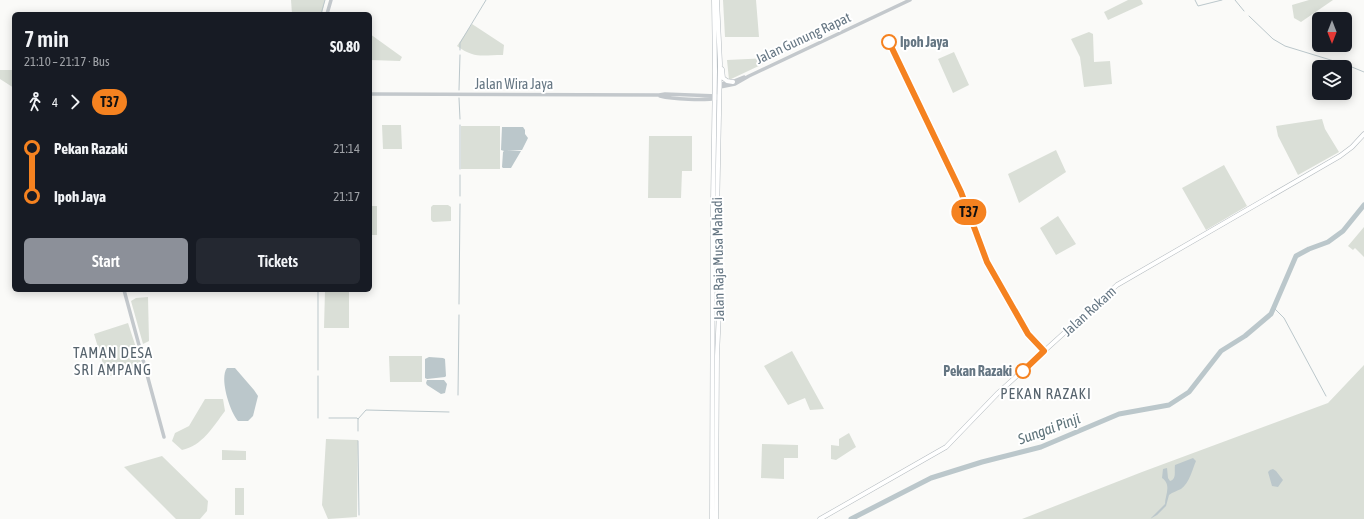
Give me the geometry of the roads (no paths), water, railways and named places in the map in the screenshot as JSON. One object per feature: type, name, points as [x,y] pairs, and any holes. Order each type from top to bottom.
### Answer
[{"type":"main road","name":"Jalan Raja Musa Mahadi","points":[[714,0],[718,84],[717,197],[719,305],[717,356],[716,519]]},
{"type":"main road","name":"Jalan Raja Musa Mahadi","points":[[712,519],[717,97],[720,63],[717,0]]},
{"type":"main road","points":[[720,63],[724,78],[728,82],[733,82]]},
{"type":"main road","name":"Jalan Rokam","points":[[820,519],[946,448],[998,393],[1117,285],[1340,156],[1364,134]]},
{"type":"main road","points":[[717,356],[717,320],[714,312],[717,307],[718,278]]},
{"type":"street","points":[[328,12],[331,0]]},
{"type":"street","name":"Jalan Gunung Rapat","points":[[718,84],[735,84],[748,76],[910,0]]},
{"type":"street","name":"Jalan Gunung Rapat","points":[[718,84],[733,82],[748,76]]},
{"type":"street","name":"Jalan Wira Jaya","points":[[372,94],[659,95],[665,97],[717,97]]},
{"type":"street","points":[[125,292],[164,437]]},
{"type":"waterway","points":[[322,12],[325,0]]},
{"type":"waterway","points":[[460,50],[460,43],[486,0]]},
{"type":"waterway","points":[[1195,0],[1198,6],[1222,0]]},
{"type":"waterway","points":[[1235,0],[1244,11]]},
{"type":"waterway","points":[[1249,16],[1273,39],[1285,46],[1347,65],[1364,72]]},
{"type":"waterway","points":[[459,90],[460,55]]},
{"type":"waterway","points":[[459,98],[460,119]]},
{"type":"waterway","points":[[460,125],[460,169]]},
{"type":"waterway","points":[[460,175],[460,196]]},
{"type":"waterway","points":[[459,304],[460,204]]},
{"type":"waterway","name":"Sungai Pinji","points":[[851,519],[931,478],[982,462],[1041,447],[1119,414],[1169,405],[1189,392],[1221,351],[1245,336],[1271,314],[1296,256],[1309,249],[1328,242],[1343,231],[1364,205]]},
{"type":"waterway","points":[[318,292],[318,370]]},
{"type":"waterway","points":[[1274,308],[1284,318],[1326,396]]},
{"type":"waterway","points":[[458,395],[459,315]]},
{"type":"waterway","points":[[318,376],[318,418]]},
{"type":"waterway","points":[[358,431],[358,419],[366,410],[449,412]]},
{"type":"waterway","points":[[329,418],[358,419]]},
{"type":"waterway","points":[[358,441],[359,515]]},
{"type":"place","name":"Ipoh Jaya","points":[[889,42]]},
{"type":"place","name":"Pekan Razaki","points":[[1023,371]]},
{"type":"district","name":"TAMAN DESA SRI AMPANG","points":[[113,362]]},
{"type":"district","name":"PEKAN RAZAKI","points":[[1046,394]]}]
